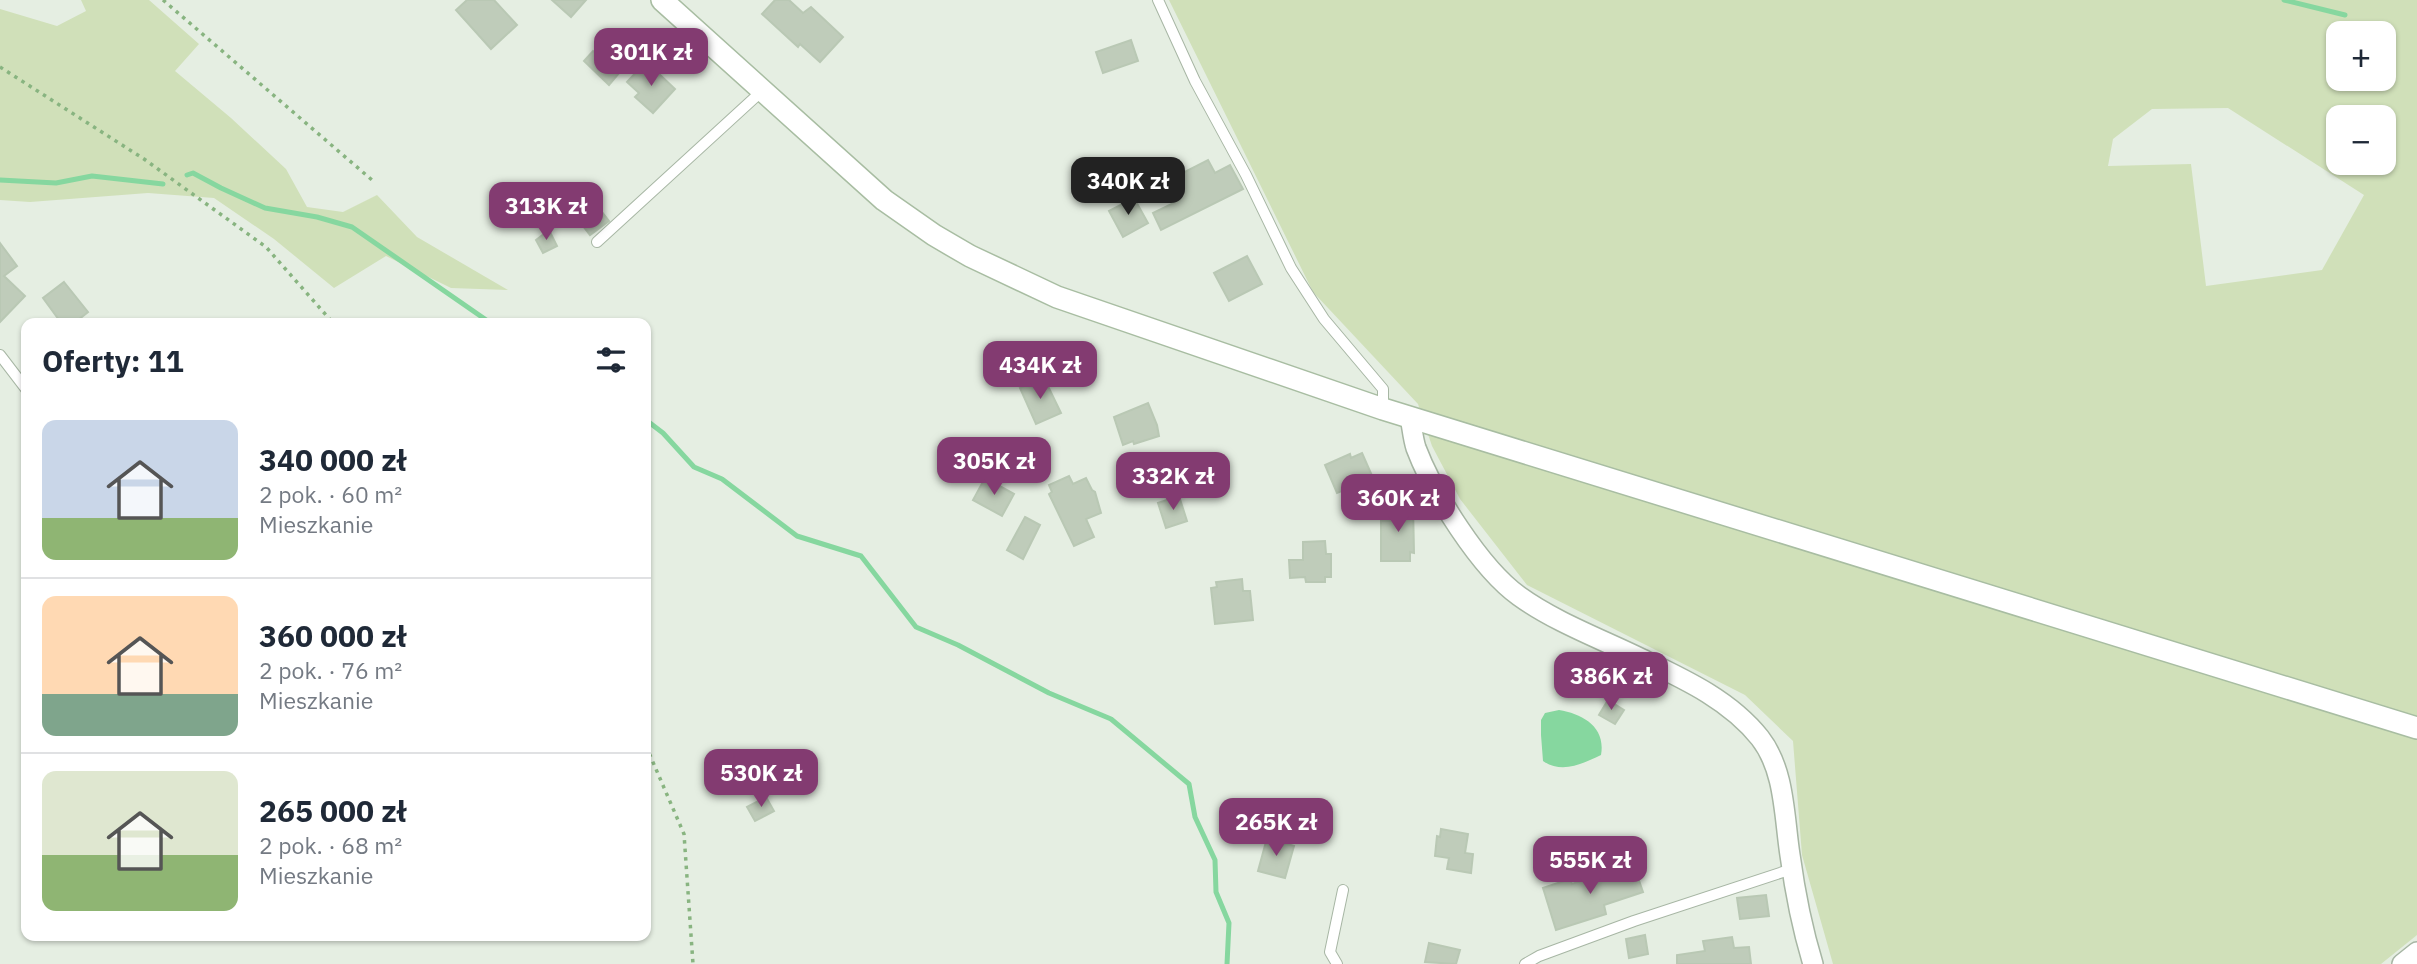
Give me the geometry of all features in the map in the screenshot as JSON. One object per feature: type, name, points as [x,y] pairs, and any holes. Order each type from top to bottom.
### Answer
[{"type":"street","points":[[662,0],[884,200],[970,256],[1057,297],[1383,409],[2417,727]]},
{"type":"street","points":[[1410,417],[1416,447],[1447,508],[1482,560],[1518,595],[1561,620],[1702,689],[1737,713],[1759,737],[1773,757],[1782,795],[1803,931],[1813,964]]},
{"type":"street","points":[[2402,964],[2417,953]]},
{"type":"lane","points":[[1158,0],[1195,81],[1246,175],[1291,268],[1324,319],[1383,389],[1383,409]]},
{"type":"lane","points":[[597,242],[762,91]]},
{"type":"lane","points":[[0,355],[21,382]]},
{"type":"lane","points":[[1525,964],[1539,956],[1634,921],[1792,869]]},
{"type":"lane","points":[[1337,964],[1330,951],[1343,890]]},
{"type":"path","points":[[163,0],[372,180]]},
{"type":"path","points":[[0,67],[144,159],[266,247],[329,318]]},
{"type":"path","points":[[651,758],[684,834],[693,964]]},
{"type":"shaded area","points":[[81,0],[149,0],[199,44],[175,71],[286,169],[307,207],[343,212],[377,195],[417,237],[508,290],[451,288],[386,256],[334,288],[274,239],[214,198],[148,193],[30,202],[0,200],[0,9],[57,26],[86,11]]},
{"type":"shaded area","points":[[1169,0],[2417,0],[2417,935],[2381,964],[1833,964],[1802,855],[1793,741],[1745,695],[1527,585],[1460,499],[1432,446],[1418,404],[1313,292]],"holes":[[[2326,105],[2396,105],[2396,175],[2333,175],[2364,195],[2322,270],[2206,286],[2191,164],[2108,166],[2113,139],[2152,109],[2228,108],[2326,171]]]},
{"type":"shaded area","points":[[1559,710],[1576,715],[1591,724],[1600,737],[1601,755],[1565,767],[1557,767],[1543,761],[1541,720],[1545,713]]},
{"type":"building","points":[[467,0],[494,0],[517,25],[491,49],[456,10]]},
{"type":"building","points":[[552,0],[586,0],[571,17]]},
{"type":"building","points":[[775,0],[789,0],[803,13],[811,7],[843,37],[820,62],[800,44],[798,47],[762,14]]},
{"type":"building","points":[[1131,40],[1138,61],[1103,73],[1096,52]]},
{"type":"building","points":[[593,51],[620,72],[609,85],[584,61]]},
{"type":"building","points":[[643,65],[655,76],[658,73],[675,89],[653,113],[635,97],[639,93],[627,82]]},
{"type":"building","points":[[1208,160],[1215,173],[1230,165],[1243,189],[1161,230],[1153,213],[1180,200],[1169,180]]},
{"type":"building","points":[[1134,198],[1148,223],[1123,237],[1109,211]]},
{"type":"building","points":[[592,199],[609,221],[590,235],[573,213]]},
{"type":"building","points":[[549,230],[557,246],[543,253],[536,240]]},
{"type":"building","points":[[0,243],[17,266],[4,276],[25,296],[0,322]]},
{"type":"building","points":[[1247,256],[1262,284],[1229,301],[1214,273]]},
{"type":"building","points":[[64,282],[88,312],[80,318],[58,318],[43,298]]},
{"type":"building","points":[[1044,378],[1061,413],[1036,424],[1020,388]]},
{"type":"building","points":[[1148,403],[1159,436],[1123,445],[1114,417]]},
{"type":"building","points":[[1362,453],[1373,478],[1337,493],[1325,465],[1350,454],[1351,458]]},
{"type":"building","points":[[1069,476],[1073,484],[1086,478],[1095,492],[1101,513],[1086,519],[1094,537],[1074,546],[1049,494],[1052,492],[1049,485]]},
{"type":"building","points":[[985,478],[1014,494],[1002,516],[973,500]]},
{"type":"building","points":[[1179,496],[1187,521],[1166,528],[1158,503]]},
{"type":"building","points":[[1390,505],[1413,505],[1414,553],[1410,552],[1410,561],[1381,561],[1381,521],[1390,521]]},
{"type":"building","points":[[1025,517],[1040,525],[1023,559],[1007,550]]},
{"type":"building","points":[[1325,541],[1326,554],[1331,554],[1331,577],[1325,577],[1325,582],[1306,582],[1305,577],[1290,578],[1289,560],[1303,560],[1303,542]]},
{"type":"building","points":[[1242,579],[1243,591],[1250,591],[1253,620],[1215,624],[1211,588],[1217,587],[1216,582]]},
{"type":"building","points":[[1608,700],[1624,710],[1615,724],[1599,715]]},
{"type":"building","points":[[742,760],[751,774],[729,788],[723,788],[716,776]]},
{"type":"building","points":[[766,797],[774,811],[755,821],[747,807]]},
{"type":"building","points":[[1441,829],[1468,834],[1465,853],[1473,854],[1471,873],[1447,869],[1449,858],[1435,856],[1437,836],[1440,837]]},
{"type":"building","points":[[1267,838],[1294,846],[1285,878],[1258,871]]},
{"type":"building","points":[[1633,863],[1643,892],[1604,905],[1606,914],[1556,930],[1543,888],[1570,879],[1572,884]]},
{"type":"building","points":[[1766,895],[1769,916],[1740,919],[1737,898]]},
{"type":"building","points":[[1645,935],[1648,954],[1629,958],[1626,939]]},
{"type":"building","points":[[1732,937],[1734,948],[1749,947],[1751,964],[1677,964],[1677,955],[1705,951],[1703,941]]},
{"type":"building","points":[[1429,943],[1460,950],[1456,964],[1425,962]]},
{"type":"waterway","points":[[2284,0],[2345,15]]},
{"type":"waterway","points":[[187,175],[193,173],[265,208],[317,217],[352,227],[483,318]]},
{"type":"waterway","points":[[0,180],[56,183],[92,176],[163,184]]},
{"type":"waterway","points":[[651,424],[694,467],[722,479],[797,536],[861,556],[916,627],[958,645],[1049,693],[1111,719],[1189,784],[1195,817],[1215,860],[1216,892],[1229,923],[1227,964]]}]
